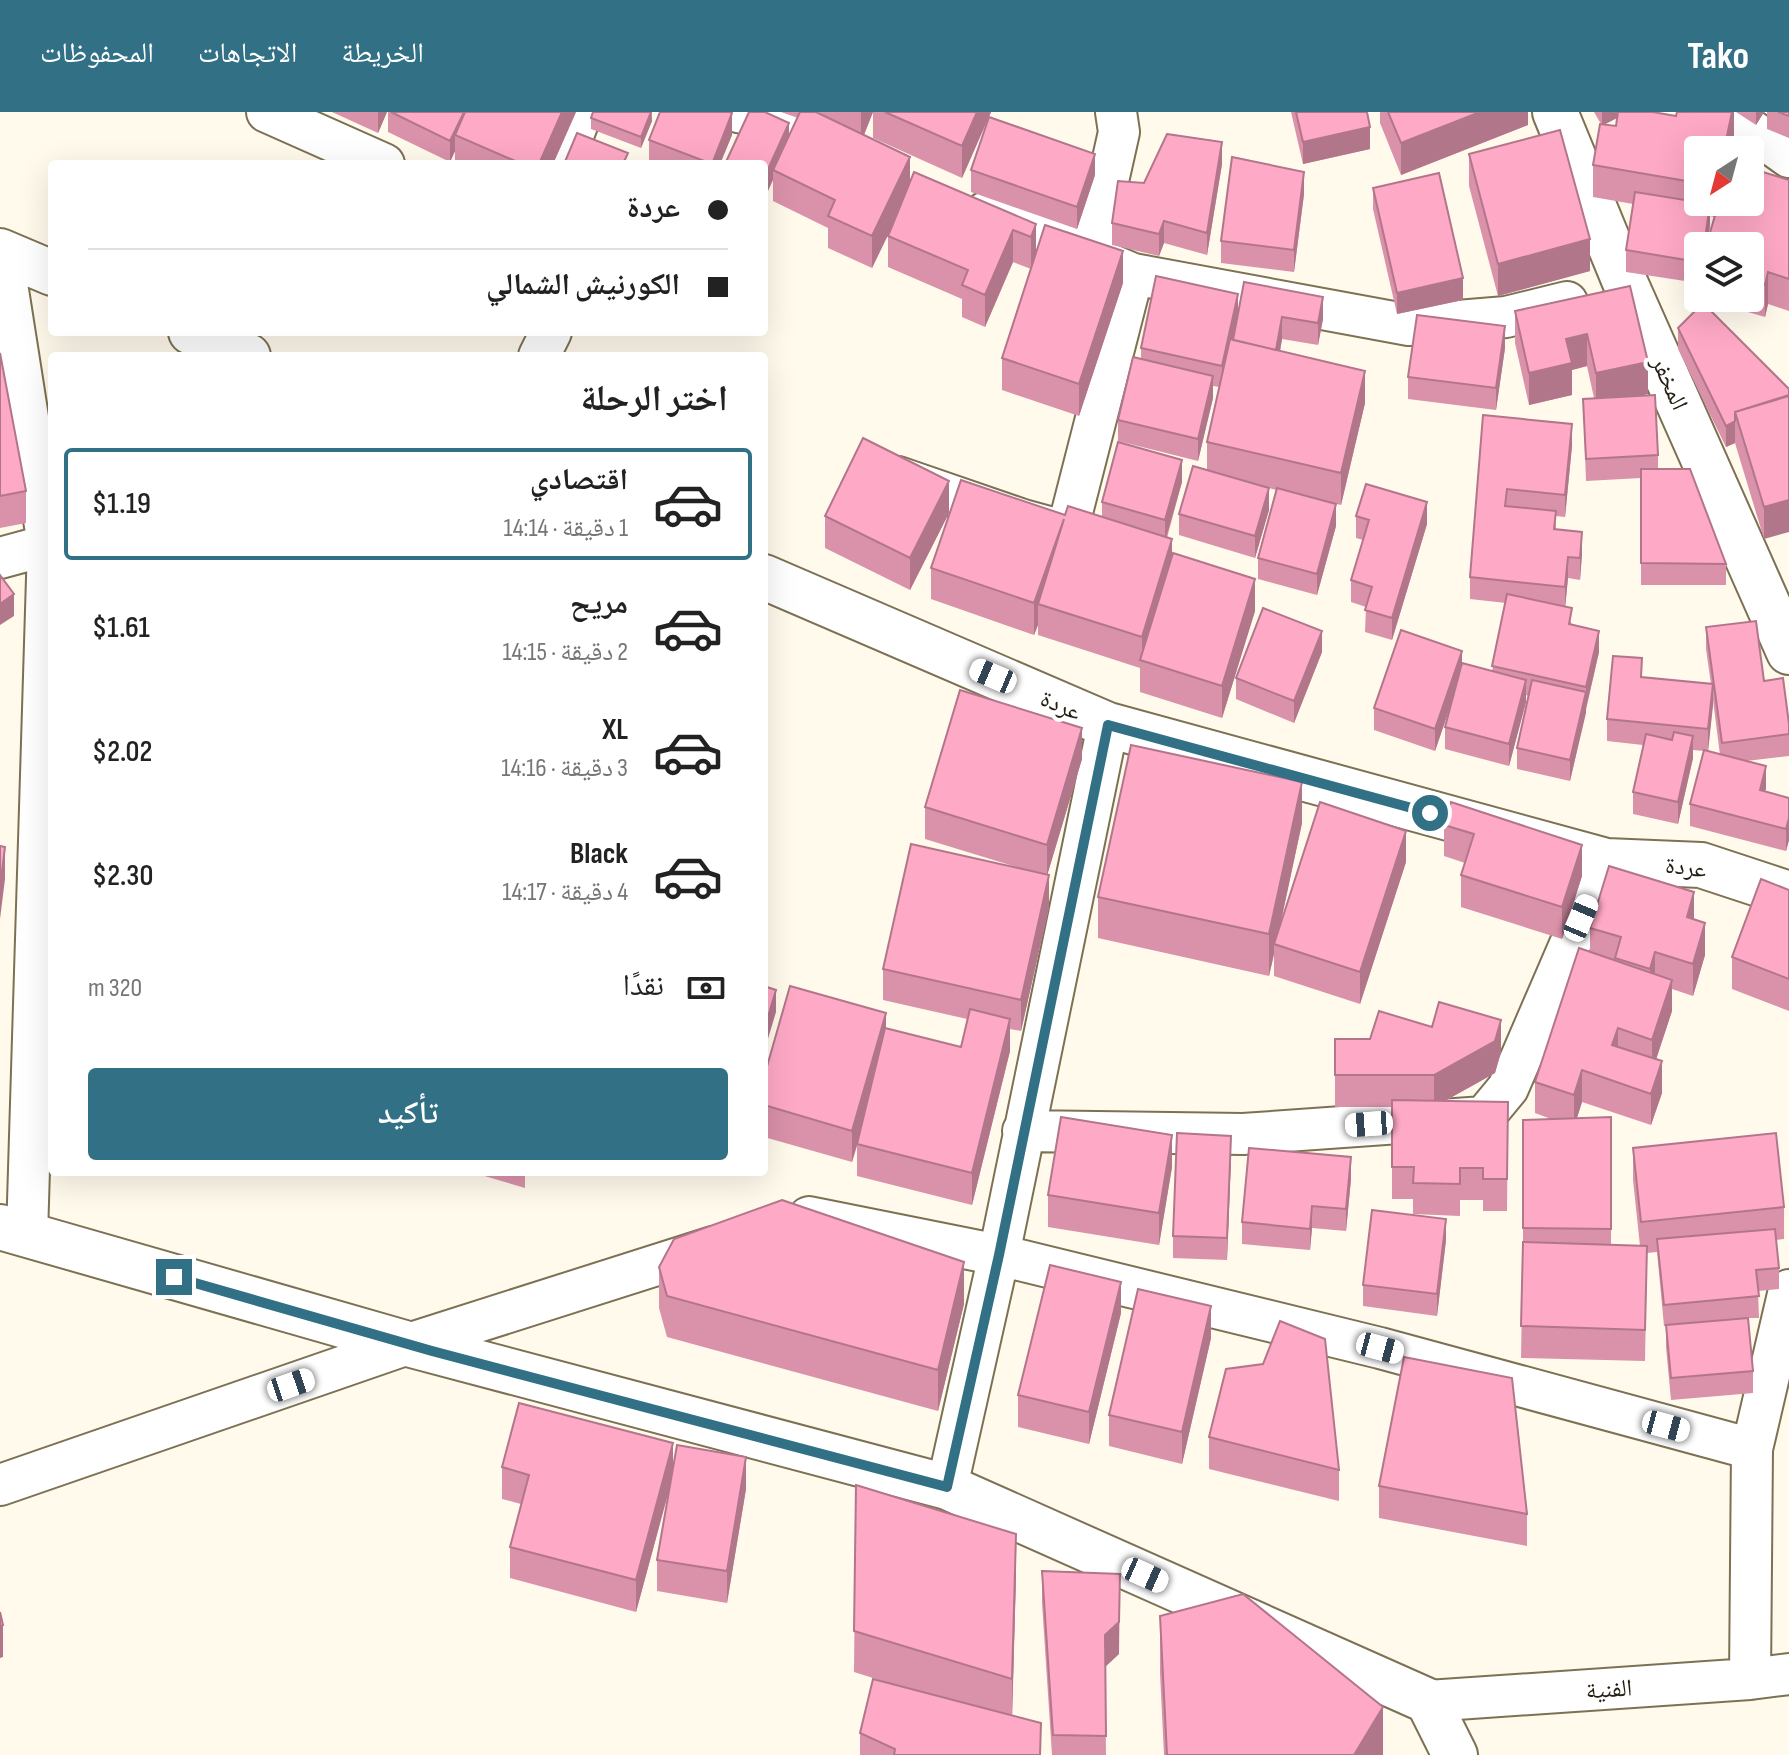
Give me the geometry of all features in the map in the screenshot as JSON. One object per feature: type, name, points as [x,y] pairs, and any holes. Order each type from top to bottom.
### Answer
[{"type":"street","points":[[267,112],[375,160]]},
{"type":"street","points":[[564,160],[582,112]]},
{"type":"street","points":[[738,112],[760,116],[875,165]]},
{"type":"street","points":[[1091,257],[1119,132],[1116,112]]},
{"type":"street","name":"المخفر","points":[[1555,112],[1627,287],[1789,652]]},
{"type":"street","points":[[1726,112],[1789,157]]},
{"type":"street","points":[[947,196],[1133,274],[1409,325],[1506,317],[1627,287]]},
{"type":"street","points":[[48,271],[1,252],[9,356],[48,545],[14,1231],[408,1344],[947,1487],[1428,1701],[1455,1755]]},
{"type":"street","points":[[867,466],[1067,532],[1133,274]]},
{"type":"street","points":[[200,336],[238,352]]},
{"type":"street","points":[[0,558],[48,545]]},
{"type":"street","name":"عردة","points":[[768,579],[1108,725],[1606,861],[1701,865],[1789,894]]},
{"type":"street","points":[[947,1487],[999,1255],[1108,725]]},
{"type":"street","points":[[1023,1131],[1243,1134],[1484,1117],[1508,1088],[1606,861]]},
{"type":"street","points":[[0,1485],[408,1344],[809,1217],[999,1255],[1380,1348],[1752,1449]]},
{"type":"street","points":[[1750,1679],[1752,1449],[1789,1290]]},
{"type":"street","name":"الفنية","points":[[1428,1701],[1789,1674]]},
{"type":"building","points":[[391,112],[464,112],[450,141]]},
{"type":"building","points":[[465,112],[562,112],[541,160],[513,160],[455,135]]},
{"type":"building","points":[[593,112],[651,112],[641,137],[591,118]]},
{"type":"building","points":[[660,112],[732,113],[714,160],[702,160],[649,140]]},
{"type":"building","points":[[749,112],[765,112],[789,123],[768,169],[768,160],[727,160]]},
{"type":"building","points":[[800,112],[816,112],[910,157],[872,236],[828,216],[835,200],[773,170]]},
{"type":"building","points":[[885,112],[977,112],[962,146]]},
{"type":"building","points":[[1296,112],[1367,112],[1370,127],[1303,142]]},
{"type":"building","points":[[1388,112],[1480,112],[1401,143]]},
{"type":"building","points":[[1618,112],[1653,112],[1676,116],[1677,112],[1732,112],[1727,136],[1684,136],[1684,181],[1593,165],[1600,124],[1616,126]]},
{"type":"building","points":[[989,117],[1095,154],[1077,207],[971,170]]},
{"type":"building","points":[[1560,130],[1590,239],[1498,264],[1469,154]]},
{"type":"building","points":[[577,133],[628,153],[625,160],[566,160]]},
{"type":"building","points":[[1167,134],[1222,142],[1207,233],[1164,221],[1159,234],[1112,223],[1118,181],[1144,183]]},
{"type":"building","points":[[1232,157],[1304,172],[1294,250],[1221,241]]},
{"type":"building","points":[[914,172],[1036,224],[1031,237],[1013,230],[985,295],[962,285],[968,270],[888,236]]},
{"type":"building","points":[[1764,172],[1789,180],[1789,279],[1768,272],[1764,285],[1764,232],[1710,232],[1715,216],[1764,216]]},
{"type":"building","points":[[1439,173],[1463,278],[1397,293],[1373,188]]},
{"type":"building","points":[[1635,192],[1684,200],[1684,216],[1708,216],[1706,232],[1684,232],[1684,260],[1626,250]]},
{"type":"building","points":[[1045,225],[1123,251],[1079,384],[1002,358]]},
{"type":"building","points":[[1156,276],[1238,294],[1222,366],[1141,348]]},
{"type":"building","points":[[1244,282],[1323,297],[1318,323],[1282,317],[1276,350],[1233,340]]},
{"type":"building","points":[[1630,286],[1648,362],[1596,373],[1587,334],[1566,339],[1572,363],[1529,373],[1515,311]]},
{"type":"building","points":[[1694,312],[1712,312],[1789,389],[1789,395],[1735,412],[1735,421],[1726,426],[1678,328]]},
{"type":"building","points":[[1417,315],[1505,326],[1496,388],[1408,377]]},
{"type":"building","points":[[1230,339],[1365,371],[1341,473],[1207,442]]},
{"type":"building","points":[[0,353],[26,491],[0,496]]},
{"type":"building","points":[[1133,357],[1213,376],[1198,439],[1118,420]]},
{"type":"building","points":[[1655,395],[1658,455],[1586,459],[1583,399]]},
{"type":"building","points":[[1789,396],[1789,500],[1764,507],[1735,412]]},
{"type":"building","points":[[1483,415],[1572,424],[1565,495],[1507,489],[1505,506],[1556,511],[1554,529],[1582,532],[1580,558],[1568,557],[1565,587],[1470,577]]},
{"type":"building","points":[[863,438],[949,481],[910,558],[825,516]]},
{"type":"building","points":[[1118,442],[1182,460],[1165,520],[1102,502]]},
{"type":"building","points":[[1193,466],[1269,488],[1255,536],[1179,514]]},
{"type":"building","points":[[1641,469],[1690,469],[1726,564],[1641,563]]},
{"type":"building","points":[[961,480],[1065,515],[1068,506],[1172,539],[1142,637],[1038,604],[1064,519],[1034,603],[931,568]]},
{"type":"building","points":[[1366,484],[1427,502],[1392,618],[1365,610],[1372,587],[1351,580],[1369,520],[1356,516]]},
{"type":"building","points":[[1277,488],[1336,504],[1317,574],[1258,558]]},
{"type":"building","points":[[1173,553],[1255,579],[1222,686],[1140,660]]},
{"type":"building","points":[[0,575],[14,594],[0,604]]},
{"type":"building","points":[[1507,594],[1572,608],[1569,624],[1599,631],[1586,687],[1492,666]]},
{"type":"building","points":[[1263,608],[1322,631],[1294,701],[1236,678]]},
{"type":"building","points":[[1756,621],[1764,681],[1783,678],[1789,734],[1722,743],[1706,627]]},
{"type":"building","points":[[1401,630],[1462,651],[1435,729],[1374,708]]},
{"type":"building","points":[[1613,656],[1642,658],[1641,677],[1713,684],[1708,729],[1607,719]]},
{"type":"building","points":[[1462,663],[1526,680],[1509,744],[1445,727]]},
{"type":"building","points":[[1532,680],[1586,692],[1570,760],[1517,748]]},
{"type":"building","points":[[960,690],[1082,728],[1047,845],[925,807]]},
{"type":"building","points":[[1674,732],[1693,736],[1678,802],[1633,792],[1646,734],[1672,740]]},
{"type":"building","points":[[1131,745],[1302,782],[1269,934],[1098,897]]},
{"type":"building","points":[[1704,750],[1766,766],[1760,790],[1789,798],[1786,829],[1690,804]]},
{"type":"building","points":[[1320,802],[1406,831],[1360,972],[1274,944]]},
{"type":"building","points":[[1451,802],[1582,845],[1562,907],[1461,875],[1474,834],[1444,825]]},
{"type":"building","points":[[911,844],[1049,875],[1021,1000],[883,969]]},
{"type":"building","points":[[0,846],[5,847],[0,887]]},
{"type":"building","points":[[1609,866],[1694,892],[1687,917],[1705,923],[1693,964],[1655,952],[1650,969],[1615,958],[1621,937],[1590,928]]},
{"type":"building","points":[[1761,879],[1789,890],[1789,979],[1732,957]]},
{"type":"building","points":[[1579,948],[1672,980],[1652,1040],[1618,1028],[1612,1045],[1662,1061],[1651,1094],[1582,1070],[1574,1095],[1535,1082]]},
{"type":"building","points":[[790,986],[886,1013],[852,1131],[768,1106],[768,1063]]},
{"type":"building","points":[[768,987],[776,990],[768,1017]]},
{"type":"building","points":[[1439,1002],[1501,1020],[1495,1041],[1434,1075],[1335,1075],[1335,1039],[1370,1039],[1379,1011],[1432,1027]]},
{"type":"building","points":[[970,1009],[1010,1019],[972,1173],[857,1144],[885,1028],[961,1047]]},
{"type":"building","points":[[1392,1100],[1508,1102],[1507,1179],[1483,1179],[1483,1168],[1460,1168],[1460,1184],[1413,1183],[1414,1167],[1392,1167]]},
{"type":"building","points":[[1061,1117],[1172,1135],[1159,1213],[1048,1195]]},
{"type":"building","points":[[1611,1117],[1611,1229],[1523,1228],[1523,1120]]},
{"type":"building","points":[[1177,1133],[1231,1136],[1227,1238],[1173,1236]]},
{"type":"building","points":[[1776,1133],[1784,1207],[1641,1222],[1633,1148]]},
{"type":"building","points":[[1249,1148],[1351,1157],[1346,1209],[1312,1206],[1310,1229],[1242,1222]]},
{"type":"building","points":[[782,1200],[964,1262],[938,1370],[667,1296],[659,1267],[674,1239]]},
{"type":"building","points":[[1372,1210],[1446,1219],[1437,1294],[1363,1285]]},
{"type":"building","points":[[1775,1229],[1779,1268],[1756,1270],[1759,1296],[1664,1305],[1657,1239]]},
{"type":"building","points":[[1523,1242],[1647,1246],[1645,1330],[1521,1326]]},
{"type":"building","points":[[1050,1265],[1121,1282],[1089,1412],[1018,1395]]},
{"type":"building","points":[[1138,1289],[1211,1306],[1182,1432],[1109,1415]]},
{"type":"building","points":[[1748,1318],[1753,1371],[1671,1378],[1666,1325]]},
{"type":"building","points":[[1280,1321],[1325,1339],[1339,1470],[1209,1437],[1226,1369],[1263,1364]]},
{"type":"building","points":[[1404,1357],[1512,1378],[1527,1514],[1379,1486]]},
{"type":"building","points":[[519,1403],[673,1443],[636,1580],[510,1547],[529,1475],[502,1467]]},
{"type":"building","points":[[677,1445],[746,1457],[727,1571],[657,1560]]},
{"type":"building","points":[[856,1485],[1016,1534],[1012,1679],[854,1631]]},
{"type":"building","points":[[1042,1571],[1120,1574],[1119,1622],[1105,1635],[1106,1736],[1053,1735]]},
{"type":"building","points":[[1243,1594],[1383,1707],[1354,1755],[1167,1755],[1160,1616]]},
{"type":"building","points":[[873,1679],[1041,1723],[1040,1755],[894,1755],[895,1749],[860,1733]]},
{"type":"route","points":[[174,1277],[432,1351],[947,1487],[999,1255],[1108,725],[1430,813]]}]
